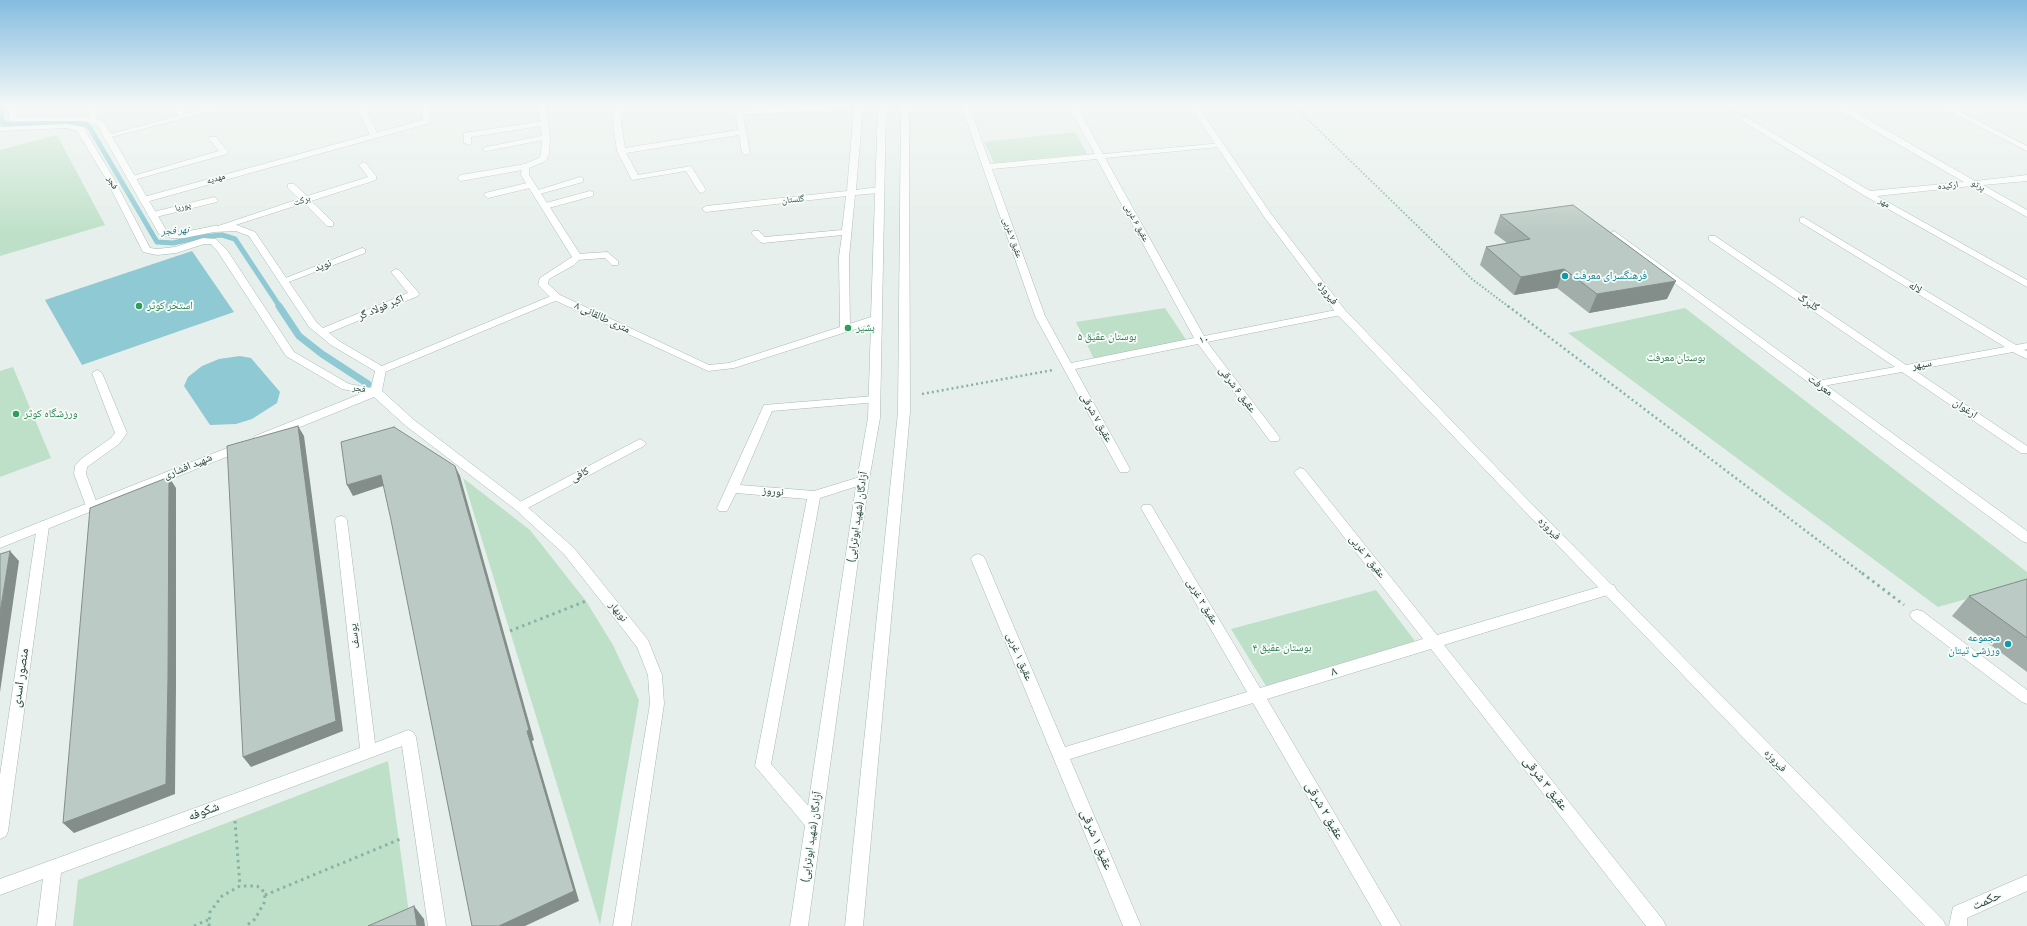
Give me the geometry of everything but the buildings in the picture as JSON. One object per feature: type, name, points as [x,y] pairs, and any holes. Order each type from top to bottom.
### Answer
[{"type":"street","name":"فجر","points":[[92,148],[110,179],[146,250],[157,252],[170,251],[203,241],[213,241],[222,250],[278,338],[290,354],[346,387],[376,392],[381,370],[335,343],[313,325],[252,234],[237,228],[214,229],[172,235],[162,232],[114,148]]},
{"type":"street","points":[[130,178],[224,152],[221,148]]},
{"type":"street","name":"مهدیه","points":[[143,200],[327,148]]},
{"type":"street","points":[[486,149],[490,148]]},
{"type":"street","points":[[461,178],[525,167],[543,159],[545,148]]},
{"type":"street","points":[[639,148],[621,151],[634,178],[688,168],[702,190]]},
{"type":"street","points":[[745,148],[746,153]]},
{"type":"street","points":[[845,329],[844,257],[855,148]]},
{"type":"street","name":"آزادگان (شهید ابوترابی)","points":[[799,926],[863,480],[874,418],[880,148]]},
{"type":"street","points":[[854,926],[904,398],[905,148]]},
{"type":"street","name":"عقیق ۷ غربی","points":[[981,148],[1040,316],[1068,367]]},
{"type":"street","name":"عقیق ۶ غربی","points":[[1094,148],[1201,341]]},
{"type":"street","points":[[987,166],[1184,148]]},
{"type":"street","name":"فیروزه","points":[[1221,148],[1268,216],[1340,312],[1936,926]]},
{"type":"street","name":"مهر","points":[[1792,148],[1868,194],[2027,284]]},
{"type":"street","name":"پرتو","points":[[1912,148],[2027,214]]},
{"type":"street","name":"برکت","points":[[214,229],[373,178],[363,165]]},
{"type":"street","points":[[525,167],[525,175],[577,257],[607,255],[615,263]]},
{"type":"street","name":"ارکیده","points":[[1868,194],[2027,178]]},
{"type":"street","points":[[488,195],[580,180]]},
{"type":"street","points":[[291,186],[330,224]]},
{"type":"street","name":"گلستان","points":[[706,209],[879,190]]},
{"type":"street","points":[[545,206],[590,194]]},
{"type":"street","name":"پوریا","points":[[152,215],[214,200]]},
{"type":"street","name":"لاله","points":[[1803,220],[2027,356]]},
{"type":"street","points":[[756,233],[763,240],[846,232]]},
{"type":"street","name":"معرفت","points":[[1614,234],[2027,538]]},
{"type":"street","name":"گلبرگ","points":[[1712,238],[1905,368]]},
{"type":"street","name":"نوید","points":[[284,281],[362,251]]},
{"type":"street","name":"۸ متری طالقانی","points":[[577,257],[571,263],[545,278],[544,286],[556,297],[708,368],[730,366],[876,319]]},
{"type":"street","name":"اکبر فولاد گر","points":[[322,332],[414,294],[396,272]]},
{"type":"street","points":[[381,370],[556,297]]},
{"type":"street","name":"۱۰","points":[[1068,367],[1340,312]]},
{"type":"street","name":"عقیق ۶ شرقی","points":[[1201,341],[1274,438]]},
{"type":"street","name":"سپهر","points":[[1817,384],[2027,346]]},
{"type":"street","name":"عقیق ۷ شرقی","points":[[1068,367],[1124,469]]},
{"type":"street","name":"ارغوان","points":[[1905,368],[2025,450]]},
{"type":"street","points":[[92,506],[80,474],[81,466],[115,441],[121,433],[97,373]]},
{"type":"street","name":"شهید افشاری","points":[[0,543],[376,392]]},
{"type":"street","name":"نوبهار","points":[[376,392],[410,423],[520,506],[569,551],[643,644],[655,675],[657,704],[622,926]]},
{"type":"street","points":[[723,508],[768,408],[874,400]]},
{"type":"street","name":"کافی","points":[[520,506],[640,443]]},
{"type":"street","name":"عقیق ۳ غربی","points":[[1300,472],[1434,641]]},
{"type":"street","points":[[814,824],[763,766],[814,495],[863,480]]},
{"type":"street","name":"نوروز","points":[[731,488],[814,495]]},
{"type":"street","name":"عقیق ۲ غربی","points":[[1147,508],[1257,695]]},
{"type":"street","name":"یوسف","points":[[341,520],[368,751]]},
{"type":"street","name":"منصور اسدی","points":[[0,831],[43,526]]},
{"type":"street","name":"عقیق ۱ غربی","points":[[978,559],[1060,754]]},
{"type":"street","name":"۸","points":[[1060,754],[1609,589]]},
{"type":"street","points":[[1917,615],[2027,698]]},
{"type":"street","name":"عقیق ۳ شرقی","points":[[1434,641],[1657,926]]},
{"type":"street","name":"عقیق ۲ شرقی","points":[[1257,695],[1392,926]]},
{"type":"street","name":"شکوفه","points":[[0,887],[408,737],[437,926]]},
{"type":"street","name":"عقیق ۱ شرقی","points":[[1060,754],[1132,926]]},
{"type":"street","points":[[46,926],[53,867]]},
{"type":"street","name":"حکمت","points":[[1958,926],[1959,913],[2027,883]]},
{"type":"path","points":[[1337,148],[1472,279],[1917,615]]},
{"type":"path","points":[[904,398],[1068,367]]},
{"type":"path","points":[[510,631],[586,601]]},
{"type":"path","points":[[235,820],[240,886]]},
{"type":"path","points":[[265,895],[399,840]]},
{"type":"path","points":[[209,926],[208,920],[212,908],[222,896],[240,886],[257,886],[262,889],[265,895],[261,911],[246,926]]},
{"type":"path","points":[[194,926],[208,920]]},
{"type":"green space","points":[[7,148],[64,148],[105,225],[0,256],[0,150]]},
{"type":"green space","points":[[987,148],[1084,148],[1087,154],[994,163]]},
{"type":"green space","name":"بوستان عقیق ۵","points":[[1165,308],[1187,341],[1094,359],[1076,322]]},
{"type":"green space","name":"بوستان معرفت","points":[[1685,308],[2027,572],[2027,582],[1938,607],[1568,333]]},
{"type":"green space","name":"ورزشگاه کوثر","points":[[13,367],[51,458],[0,477],[0,371]]},
{"type":"green space","points":[[463,478],[530,530],[586,601],[613,645],[639,700],[600,925]]},
{"type":"green space","name":"بوستان عقیق ۴","points":[[1376,590],[1415,641],[1266,686],[1231,629]]},
{"type":"green space","points":[[388,761],[409,913],[378,926],[73,926],[78,880]]},
{"type":"water","name":"استخر کوثر","points":[[192,251],[234,312],[82,365],[45,300]]},
{"type":"water","points":[[240,356],[251,358],[280,392],[277,403],[252,419],[236,424],[210,425],[184,386],[188,377],[202,366],[219,359]]},
{"type":"waterway","name":"نهر فجر","points":[[102,148],[157,242],[173,243],[200,237],[222,235],[235,239],[280,307]]},
{"type":"waterway","name":"نهر فجر","points":[[279,306],[299,336],[322,354],[368,384]]},
{"type":"place","name":"فرهنگسرای معرفت","points":[[1565,276]]},
{"type":"place","name":"استخر کوثر","points":[[139,306]]},
{"type":"place","name":"بشیر","points":[[848,328]]},
{"type":"place","name":"ورزشگاه کوثر","points":[[16,414]]},
{"type":"place","name":"مجموعه ورزشی تیتان","points":[[2008,644]]}]
